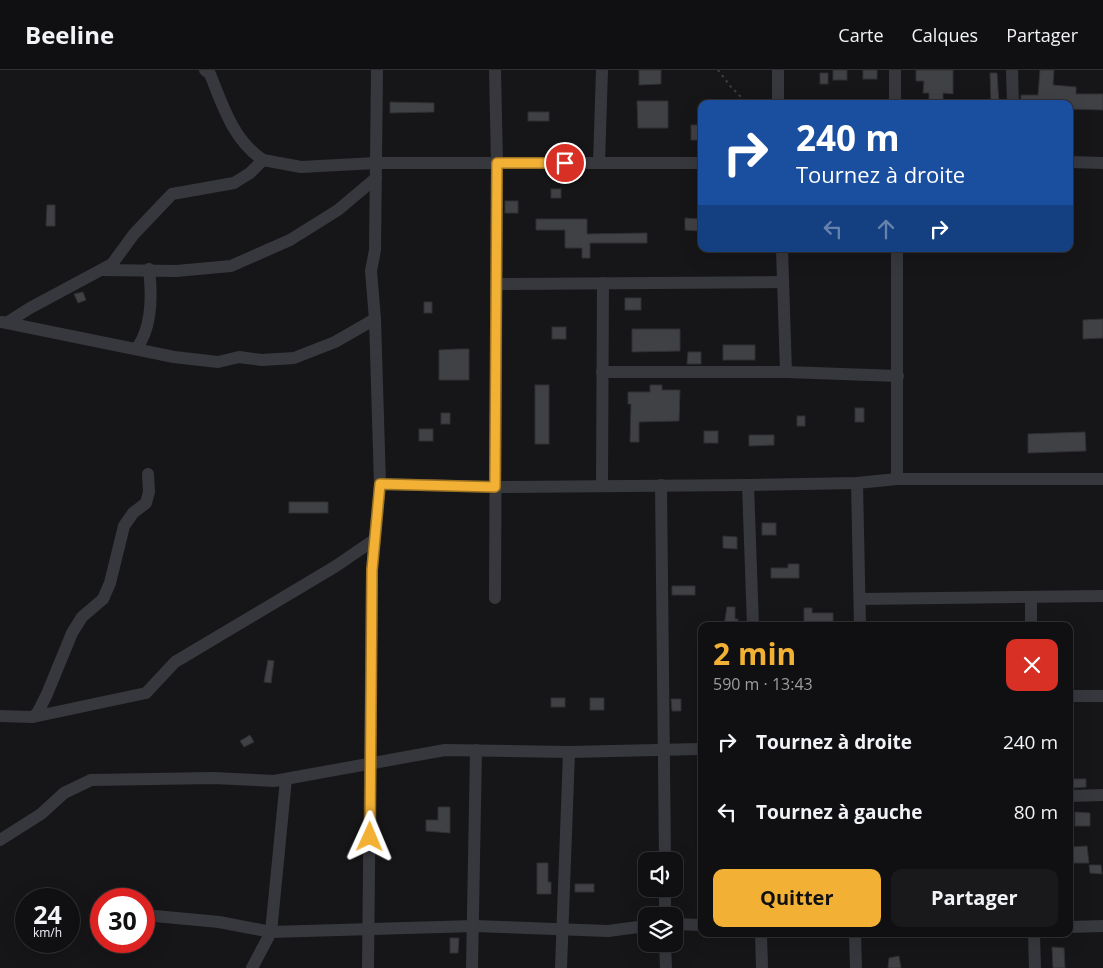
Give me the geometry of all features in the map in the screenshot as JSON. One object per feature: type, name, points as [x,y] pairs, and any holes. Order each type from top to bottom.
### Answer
[{"type":"street","points":[[205,70],[210,74],[237,135],[250,151],[263,160],[301,167],[376,163],[698,163]]},
{"type":"street","points":[[368,968],[372,762],[372,570],[380,484],[375,319],[371,271],[375,250],[378,70]]},
{"type":"street","points":[[495,70],[497,163],[495,598]]},
{"type":"street","points":[[599,163],[602,70]]},
{"type":"street","points":[[778,70],[778,100]]},
{"type":"street","points":[[895,70],[895,100]]},
{"type":"street","points":[[1012,70],[1013,100]]},
{"type":"street","points":[[4,322],[112,264],[134,234],[172,194],[234,183],[263,160]]},
{"type":"street","points":[[1073,162],[1103,162]]},
{"type":"street","points":[[101,270],[149,269],[176,271],[231,266],[290,240],[338,210],[376,178]]},
{"type":"street","points":[[782,252],[786,372]]},
{"type":"street","points":[[896,479],[898,376],[897,252]]},
{"type":"street","points":[[137,348],[145,338],[149,315],[149,269]]},
{"type":"street","points":[[496,284],[783,282]]},
{"type":"street","points":[[602,486],[603,283]]},
{"type":"street","points":[[4,322],[174,357],[218,362],[239,357],[262,360],[294,358],[335,342],[375,319]]},
{"type":"street","points":[[602,372],[786,372],[898,376]]},
{"type":"street","points":[[33,717],[38,712],[47,694],[72,632],[82,617],[103,600],[110,583],[124,526],[133,513],[146,503],[149,492],[148,474]]},
{"type":"street","points":[[380,484],[495,487],[856,484],[896,479],[1103,479]]},
{"type":"street","points":[[856,484],[861,599],[860,622]]},
{"type":"street","points":[[662,485],[664,852]]},
{"type":"street","points":[[748,485],[753,622]]},
{"type":"street","points":[[0,716],[33,717],[146,693],[175,662],[328,571],[374,540]]},
{"type":"street","points":[[861,599],[1103,596]]},
{"type":"street","points":[[1031,598],[1031,622]]},
{"type":"street","points":[[1073,696],[1103,696]]},
{"type":"street","points":[[0,840],[41,814],[64,793],[91,780],[214,778],[274,781],[446,750],[569,752],[698,749]]},
{"type":"street","points":[[472,968],[476,750]]},
{"type":"street","points":[[561,968],[569,752]]},
{"type":"street","points":[[252,968],[271,932],[286,779]]},
{"type":"street","points":[[1073,796],[1103,795]]},
{"type":"street","points":[[155,914],[219,922],[271,932],[474,926],[608,931],[638,927]]},
{"type":"street","points":[[683,924],[698,925]]},
{"type":"street","points":[[1073,927],[1103,926]]},
{"type":"street","points":[[761,937],[762,968]]},
{"type":"street","points":[[855,937],[856,968]]},
{"type":"street","points":[[1034,937],[1035,968]]},
{"type":"street","points":[[665,952],[666,968]]},
{"type":"path","points":[[718,70],[744,100]]},
{"type":"building","points":[[639,70],[661,70],[661,84],[639,85]]},
{"type":"building","points":[[833,70],[847,70],[847,80],[833,80]]},
{"type":"building","points":[[863,70],[877,70],[877,79],[863,79]]},
{"type":"building","points":[[916,70],[953,70],[953,94],[943,93],[943,100],[929,100],[929,93],[923,93],[924,81],[916,81]]},
{"type":"building","points":[[1040,70],[1054,70],[1053,85],[1076,87],[1076,94],[1103,94],[1103,110],[1073,109],[1073,100],[1021,100],[1021,95],[1038,95]]},
{"type":"building","points":[[820,73],[828,73],[828,84],[820,84]]},
{"type":"building","points":[[990,73],[997,73],[999,100],[991,100]]},
{"type":"building","points":[[637,101],[668,101],[668,128],[638,128]]},
{"type":"building","points":[[390,102],[434,103],[434,112],[390,113]]},
{"type":"building","points":[[528,112],[549,112],[549,121],[528,121]]},
{"type":"building","points":[[691,125],[698,125],[698,140],[691,140]]},
{"type":"building","points":[[551,189],[561,189],[561,198],[551,198]]},
{"type":"building","points":[[505,201],[518,201],[518,213],[505,213]]},
{"type":"building","points":[[47,205],[55,205],[55,226],[46,226]]},
{"type":"building","points":[[685,218],[698,219],[698,231],[685,230]]},
{"type":"building","points":[[536,219],[587,219],[587,234],[647,233],[647,243],[590,243],[590,258],[582,258],[582,248],[565,248],[565,230],[536,230]]},
{"type":"building","points":[[83,292],[86,300],[78,303],[74,294]]},
{"type":"building","points":[[625,298],[641,298],[641,310],[625,310]]},
{"type":"building","points":[[424,302],[432,302],[432,313],[424,313]]},
{"type":"building","points":[[1103,319],[1103,338],[1083,339],[1083,320]]},
{"type":"building","points":[[552,327],[566,327],[566,339],[552,339]]},
{"type":"building","points":[[632,329],[680,329],[680,351],[632,352]]},
{"type":"building","points":[[723,345],[755,345],[755,360],[723,360]]},
{"type":"building","points":[[469,349],[469,380],[439,380],[439,350]]},
{"type":"building","points":[[688,352],[701,352],[701,364],[687,364]]},
{"type":"building","points":[[535,385],[549,385],[549,444],[535,444]]},
{"type":"building","points":[[650,385],[662,385],[662,390],[680,390],[679,421],[639,422],[639,442],[630,442],[631,404],[628,404],[628,392],[650,392]]},
{"type":"building","points":[[855,408],[864,408],[864,422],[855,422]]},
{"type":"building","points":[[441,413],[450,413],[450,424],[441,424]]},
{"type":"building","points":[[797,416],[805,416],[805,426],[797,426]]},
{"type":"building","points":[[419,429],[433,429],[433,441],[419,441]]},
{"type":"building","points":[[704,431],[718,431],[718,443],[704,443]]},
{"type":"building","points":[[1085,432],[1086,451],[1028,453],[1028,434]]},
{"type":"building","points":[[749,435],[774,435],[774,445],[749,446]]},
{"type":"building","points":[[289,502],[328,502],[328,513],[289,513]]},
{"type":"building","points":[[762,523],[776,523],[776,535],[762,535]]},
{"type":"building","points":[[723,536],[737,537],[737,549],[723,548]]},
{"type":"building","points":[[788,564],[799,564],[799,578],[771,578],[771,568],[788,568]]},
{"type":"building","points":[[672,586],[695,586],[695,595],[672,595]]},
{"type":"building","points":[[727,607],[735,607],[735,619],[738,619],[738,622],[725,622]]},
{"type":"building","points":[[804,608],[812,608],[812,613],[833,613],[833,622],[804,622]]},
{"type":"building","points":[[268,660],[274,661],[271,683],[264,682]]},
{"type":"building","points":[[551,698],[565,698],[565,707],[551,707]]},
{"type":"building","points":[[590,698],[604,698],[604,710],[590,710]]},
{"type":"building","points":[[671,699],[681,699],[681,711],[672,711]]},
{"type":"building","points":[[250,735],[254,742],[244,747],[240,741]]},
{"type":"building","points":[[1073,779],[1086,779],[1086,787],[1073,788]]},
{"type":"building","points":[[438,807],[450,807],[450,833],[426,831],[426,820],[438,820]]},
{"type":"building","points":[[1075,812],[1090,813],[1090,826],[1075,826]]},
{"type":"building","points":[[1087,846],[1089,863],[1073,863],[1073,847]]},
{"type":"building","points":[[537,863],[548,863],[548,882],[551,882],[551,894],[537,894]]},
{"type":"building","points":[[1089,865],[1101,865],[1102,874],[1090,873]]},
{"type":"building","points":[[575,884],[594,884],[594,892],[575,892]]},
{"type":"building","points":[[450,938],[459,938],[458,953],[450,953]]},
{"type":"building","points":[[1052,947],[1064,948],[1065,968],[1053,968]]},
{"type":"building","points":[[899,956],[901,968],[888,968],[889,958]]},
{"type":"route","points":[[370,837],[372,570],[380,484],[495,487],[497,163],[565,163]]}]
